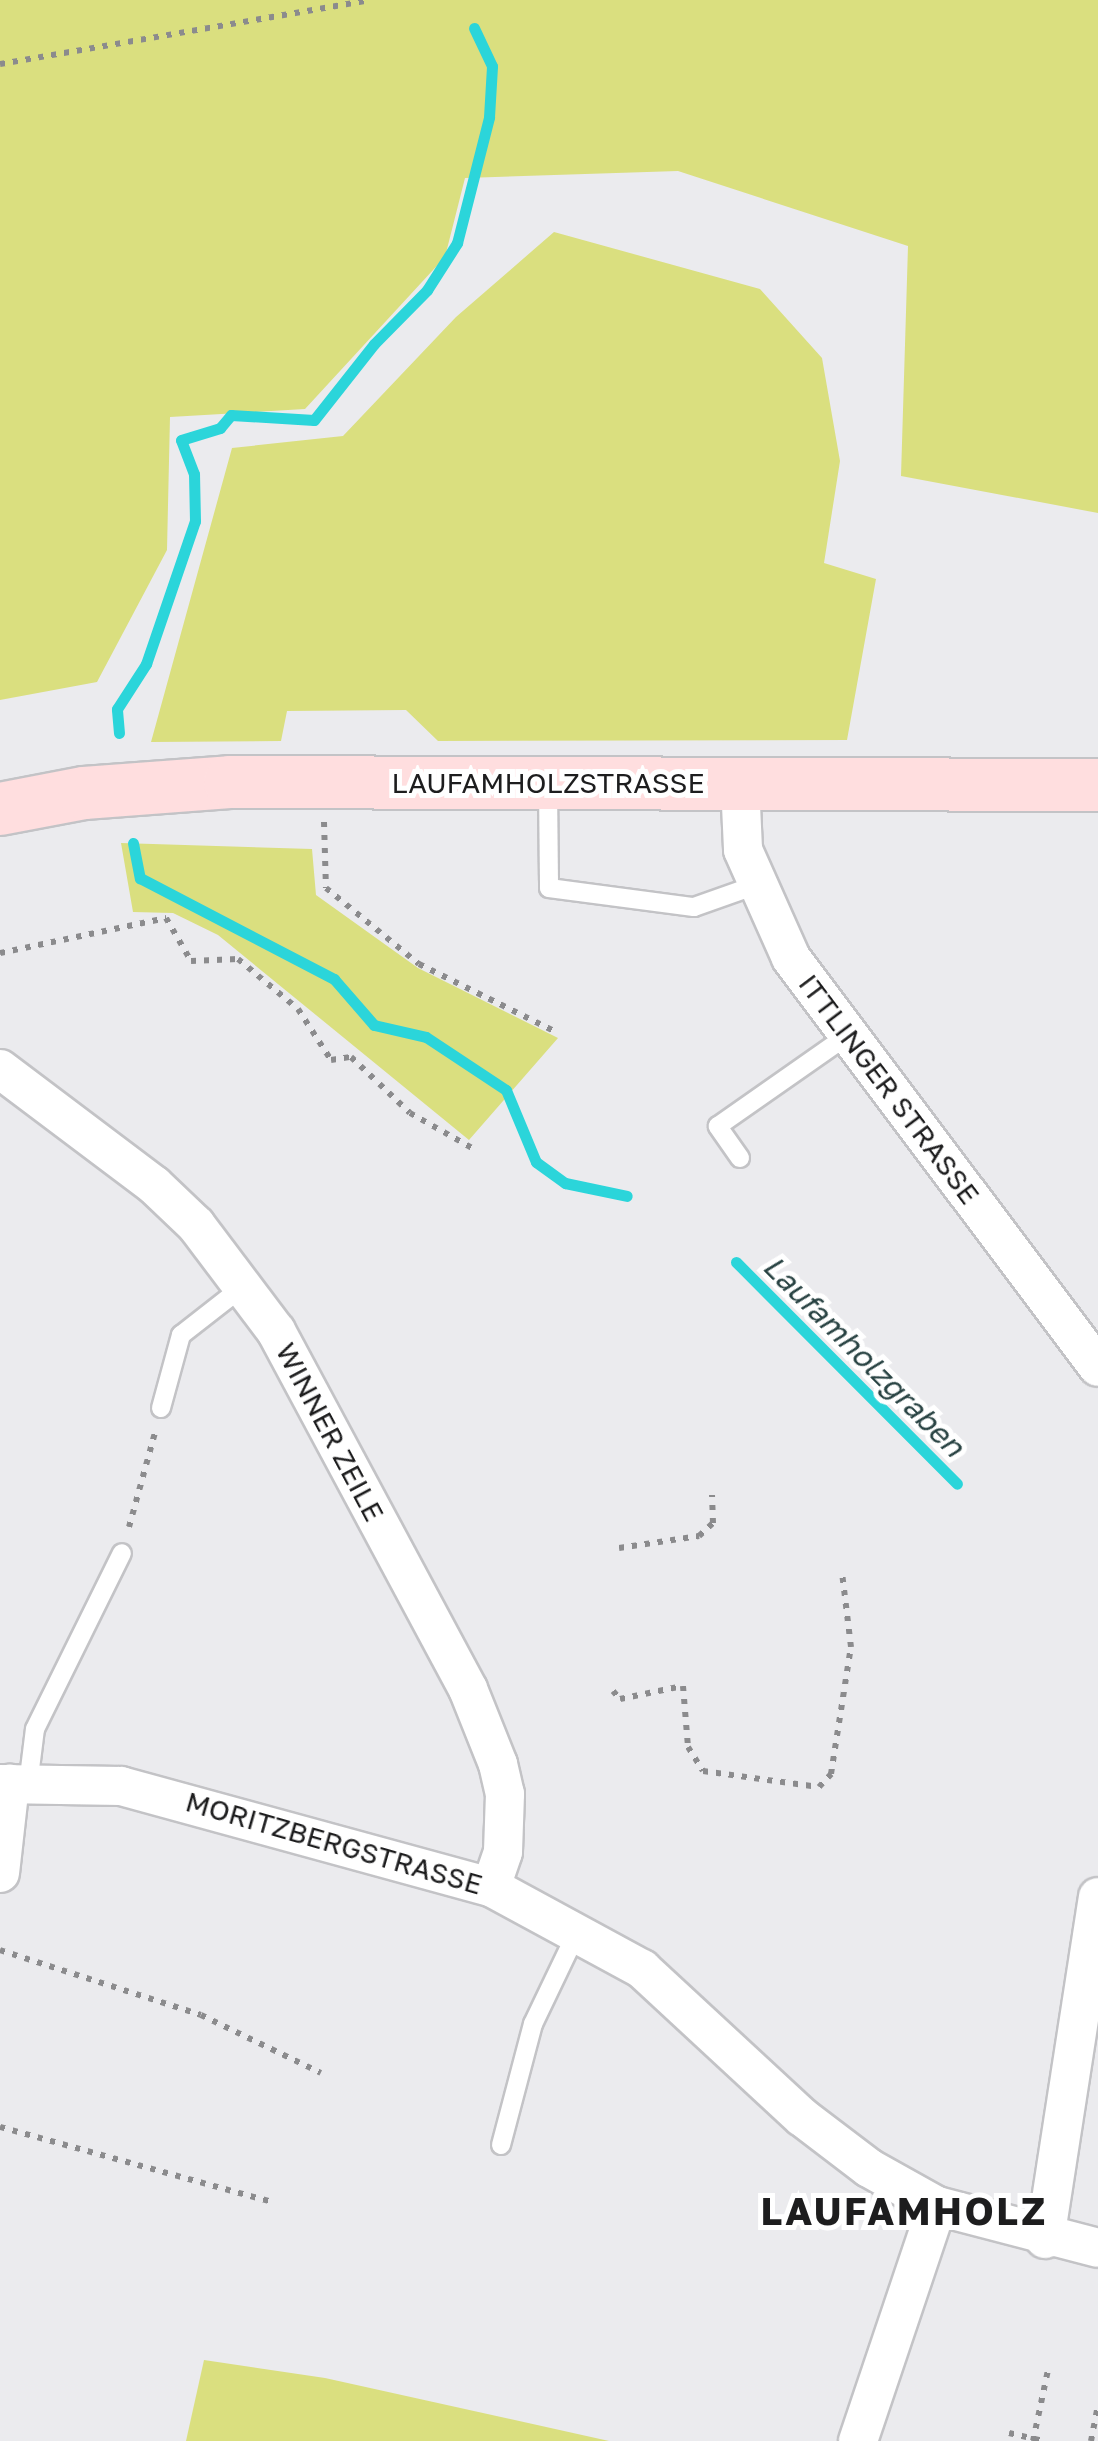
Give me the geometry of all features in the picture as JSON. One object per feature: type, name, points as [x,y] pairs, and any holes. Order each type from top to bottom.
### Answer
[{"type":"main road","name":"LAUFAMHOLZSTRASSE","points":[[0,810],[135,787],[323,781],[1098,785]]},
{"type":"street","name":"ITTLINGER STRASSE","points":[[740,784],[740,832],[756,886],[791,958],[1098,1368]]},
{"type":"street","name":"WINNER ZEILE","points":[[0,1068],[154,1184],[246,1284],[468,1689],[505,1794],[503,1852],[491,1887]]},
{"type":"street","name":"MORITZBERGSTRASSE","points":[[13,1784],[121,1786],[491,1887],[642,1970],[815,2128],[937,2206],[1045,2239],[1098,2248]]},
{"type":"street","points":[[0,1873],[13,1784]]},
{"type":"street","points":[[1045,2239],[1098,1896]]},
{"type":"street","points":[[858,2441],[937,2206]]},
{"type":"lane","points":[[548,783],[550,888],[694,906],[756,886]]},
{"type":"lane","points":[[740,1158],[718,1126],[848,1035]]},
{"type":"lane","points":[[161,1408],[181,1335],[246,1284]]},
{"type":"lane","points":[[13,1784],[34,1730],[122,1553]]},
{"type":"lane","points":[[501,2145],[533,2024],[577,1932]]},
{"type":"path","points":[[0,64],[371,0]]},
{"type":"path","points":[[323,781],[326,888],[419,964],[556,1032]]},
{"type":"path","points":[[0,954],[166,918],[191,961],[238,959],[298,1009],[331,1060],[351,1057],[410,1113],[474,1149]]},
{"type":"path","points":[[122,1553],[161,1408]]},
{"type":"path","points":[[618,1548],[699,1536],[713,1523],[712,1495]]},
{"type":"path","points":[[613,1691],[620,1699],[683,1686],[688,1747],[704,1770],[819,1787],[831,1774],[851,1646],[842,1574]]},
{"type":"path","points":[[0,1950],[201,2015],[321,2074]]},
{"type":"path","points":[[0,2127],[275,2203]]},
{"type":"path","points":[[1033,2440],[1048,2370]]},
{"type":"path","points":[[1090,2441],[1098,2406]]},
{"type":"path","points":[[1009,2434],[1043,2441]]},
{"type":"green space","points":[[0,0],[1098,0],[1098,513],[901,476],[908,246],[678,171],[465,178],[445,257],[305,409],[170,417],[167,550],[97,682],[0,700]]},
{"type":"green space","points":[[554,232],[760,289],[822,358],[840,461],[824,563],[876,579],[847,740],[438,741],[406,710],[287,711],[281,741],[151,742],[232,448],[343,436],[456,317]]},
{"type":"green space","points":[[121,843],[312,849],[316,895],[418,968],[558,1038],[469,1140],[218,935],[173,913],[133,912]]},
{"type":"green space","points":[[204,2360],[325,2378],[609,2441],[186,2441]]},
{"type":"waterway","name":"Laufamholzgraben","points":[[119,733],[117,709],[146,664],[195,521],[194,474],[181,440],[220,428],[231,415],[314,420],[374,344],[427,290],[457,243],[489,117],[492,66],[474,28]]},
{"type":"waterway","name":"Laufamholzgraben","points":[[133,843],[140,878],[334,979],[374,1025],[426,1037],[506,1090],[536,1162],[565,1183],[627,1196]]},
{"type":"waterway","name":"Laufamholzgraben","points":[[736,1262],[957,1484]]},
{"type":"district","name":"LAUFAMHOLZ","points":[[904,2211]]}]
